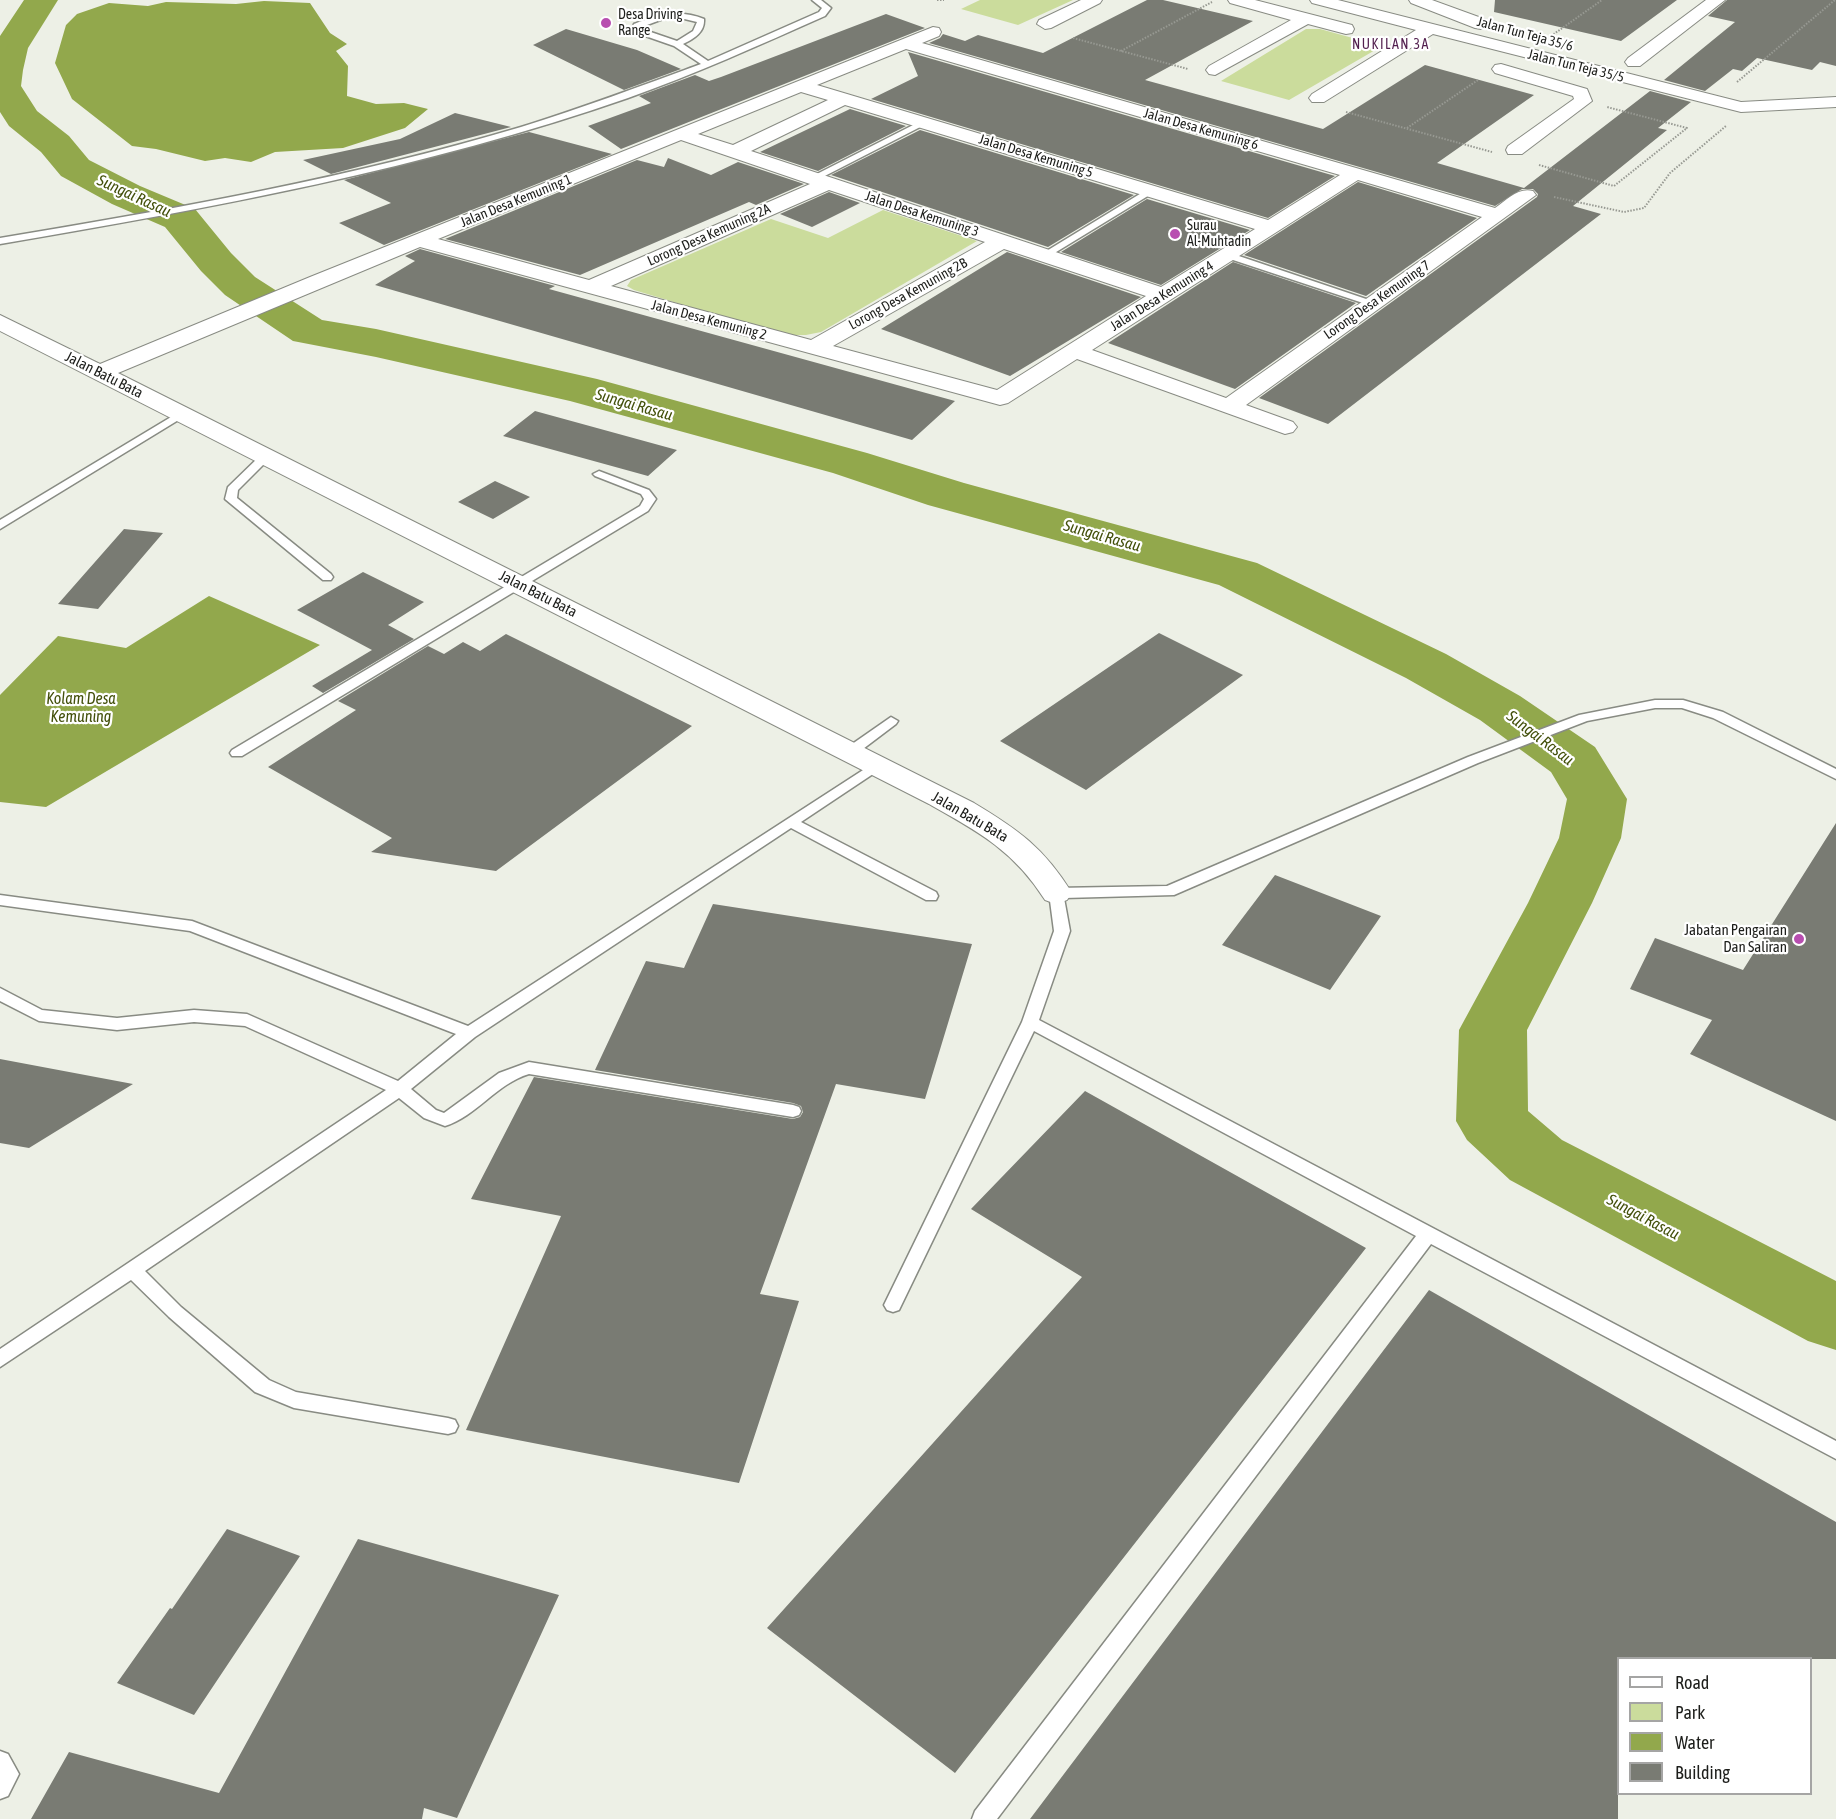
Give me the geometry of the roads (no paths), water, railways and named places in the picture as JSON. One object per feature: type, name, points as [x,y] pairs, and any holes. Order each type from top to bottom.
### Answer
[{"type":"street","points":[[1045,24],[1094,0]]},
{"type":"street","points":[[1236,0],[1360,33]]},
{"type":"street","name":"Jalan Tun Teja 35/5","points":[[1318,0],[1741,107],[1836,102]]},
{"type":"street","name":"Jalan Tun Teja 35/6","points":[[1417,0],[1461,9],[1486,26],[1667,71]]},
{"type":"street","points":[[1634,62],[1716,0]]},
{"type":"street","points":[[1215,70],[1306,18]]},
{"type":"street","points":[[1318,98],[1429,28]]},
{"type":"street","name":"Jalan Desa Kemuning 1","points":[[100,372],[317,281],[933,32]]},
{"type":"street","points":[[1382,38],[1427,50]]},
{"type":"street","name":"Jalan Desa Kemuning 6","points":[[905,43],[1498,215]]},
{"type":"street","points":[[1490,66],[1581,93],[1583,101],[1515,150]]},
{"type":"street","name":"Jalan Desa Kemuning 5","points":[[800,86],[1271,227]]},
{"type":"street","points":[[734,152],[844,99]]},
{"type":"street","name":"Jalan Desa Kemuning 3","points":[[681,134],[1163,295]]},
{"type":"street","name":"Jalan Desa Kemuning 4","points":[[1000,398],[1355,174]]},
{"type":"street","name":"Lorong Desa Kemuning 2A","points":[[590,287],[821,181]]},
{"type":"street","name":"Lorong Desa Kemuning 7","points":[[1228,406],[1526,195]]},
{"type":"street","name":"Jalan Desa Kemuning 2","points":[[418,240],[1000,398]]},
{"type":"street","name":"Lorong Desa Kemuning 2B","points":[[813,348],[1003,241]]},
{"type":"street","name":"Jalan Batu Bata","points":[[0,322],[877,765],[989,826],[1017,844],[1038,865],[1056,893]]},
{"type":"street","points":[[1075,351],[1285,427]]},
{"type":"lane","points":[[0,241],[131,219],[356,172],[484,140],[649,89],[822,14],[827,8],[816,0]]},
{"type":"lane","points":[[677,44],[700,30],[701,21],[687,15],[669,14],[634,29],[677,44],[707,64]]},
{"type":"lane","points":[[821,181],[924,123]]},
{"type":"lane","points":[[1045,255],[1151,191]]},
{"type":"lane","points":[[1227,255],[1373,303]]},
{"type":"lane","points":[[0,525],[181,414]]},
{"type":"lane","points":[[266,456],[232,489],[231,499],[327,577]]},
{"type":"lane","points":[[237,753],[644,508],[650,499],[645,492],[599,474]]},
{"type":"lane","points":[[893,1305],[1030,1022],[1062,931],[1056,893],[1169,891],[1473,760],[1584,718],[1655,704],[1683,704],[1718,715],[1836,775]]},
{"type":"lane","points":[[850,752],[891,721]]},
{"type":"lane","points":[[3,1352],[132,1269],[400,1089],[469,1033],[792,823],[877,765]]},
{"type":"lane","points":[[792,823],[931,896]]},
{"type":"lane","points":[[0,900],[192,926],[469,1033]]},
{"type":"lane","points":[[0,994],[39,1015],[117,1024],[194,1016],[247,1020],[400,1089],[429,1114],[445,1120],[462,1112],[496,1080],[513,1071],[529,1068],[793,1111]]},
{"type":"lane","points":[[1030,1022],[1836,1451]]},
{"type":"lane","points":[[983,1819],[1428,1234]]},
{"type":"lane","points":[[132,1269],[175,1312],[262,1386],[294,1400],[448,1426]]},
{"type":"lane","points":[[0,1762],[8,1774],[0,1788]]},
{"type":"water","points":[[264,1],[310,3],[330,33],[347,44],[336,51],[348,66],[347,96],[376,104],[404,103],[428,109],[405,128],[343,148],[275,152],[251,162],[225,158],[205,161],[156,149],[132,146],[72,99],[55,63],[66,25],[77,14],[109,3],[148,6],[166,2],[236,4]]},
{"type":"water","name":"Kolam Desa Kemuning","points":[[209,596],[320,645],[46,807],[0,802],[0,695],[58,636],[126,648]]},
{"type":"waterway","name":"Sungai Rasau","points":[[41,0],[10,48],[5,70],[3,86],[22,118],[55,144],[75,168],[126,195],[180,218],[216,262],[240,286],[309,331],[376,343],[580,389],[850,463],[946,494],[1238,574],[1426,666],[1500,708],[1574,760],[1597,799],[1590,838],[1560,903],[1493,1030],[1492,1121],[1536,1160],[1836,1318]]},
{"type":"place","name":"Desa Driving Range","points":[[606,23]]},
{"type":"place","name":"Surau Al-Muhtadin","points":[[1175,234]]},
{"type":"place","name":"Jabatan Pengairan Dan Saliran","points":[[1799,939]]},
{"type":"district","name":"NUKILAN 3A","points":[[1391,45]]}]
